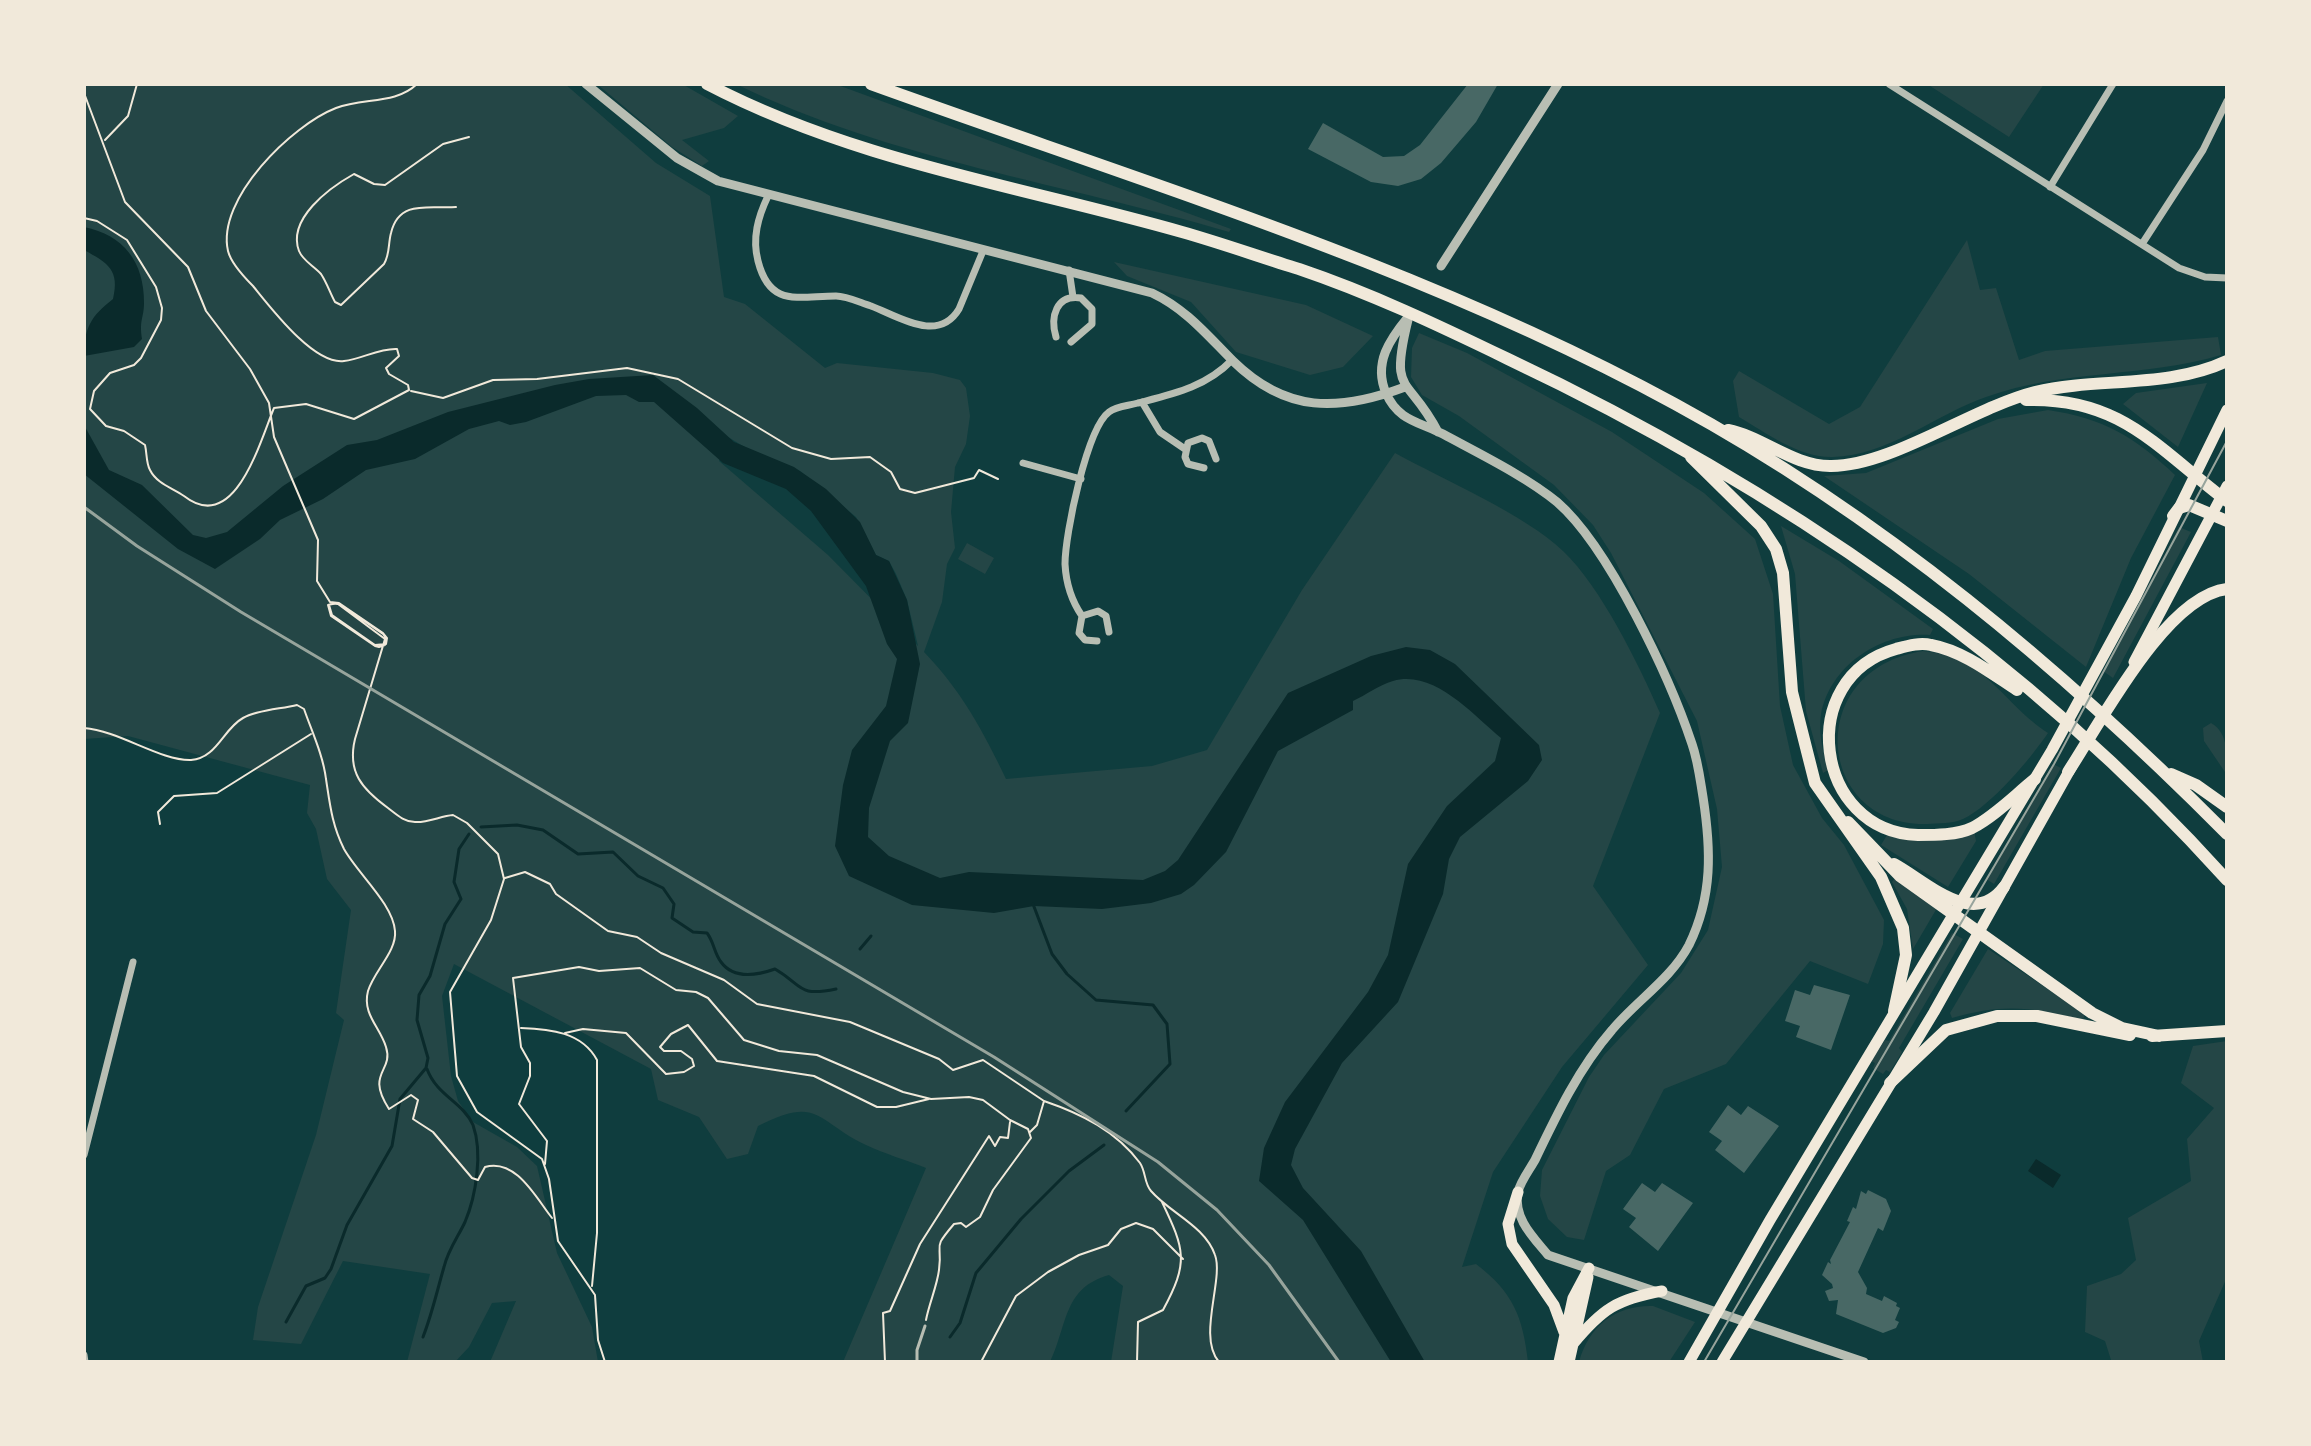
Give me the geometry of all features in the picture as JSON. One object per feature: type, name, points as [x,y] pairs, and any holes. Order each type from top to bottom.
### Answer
[{"type":"highway","points":[[707,84],[816,134],[909,164],[1182,232],[1305,271],[1426,320],[1556,381],[1684,448],[1807,522],[1969,640],[2098,751],[2227,880]]},
{"type":"highway","points":[[871,84],[1138,178],[1413,282],[1544,338],[1713,426],[1941,578],[2114,723],[2227,834]]},
{"type":"highway","points":[[1713,426],[1752,435],[1805,462],[1827,466],[1853,465],[2007,401],[2038,392],[2193,374],[2227,361]]},
{"type":"highway","points":[[2007,401],[2060,399],[2088,404],[2130,425],[2193,475],[2225,495]]},
{"type":"highway","points":[[1684,448],[1709,477],[1761,526],[1776,549],[1783,573],[1792,692],[1808,763],[1815,783],[1836,818],[1894,900],[1906,948],[1894,1011]]},
{"type":"highway","points":[[2173,516],[2179,508],[2189,505],[2227,521]]},
{"type":"highway","points":[[2068,772],[2161,632],[2191,603],[2227,589]]},
{"type":"highway","points":[[2035,779],[1970,829],[1935,835],[1906,834],[1878,825],[1852,804],[1832,769],[1827,735],[1834,706],[1847,681],[1878,654],[1928,644],[1952,650],[2057,715]]},
{"type":"highway","points":[[1808,763],[1851,827],[1900,876],[1957,909],[1979,932],[2092,1013],[2122,1028],[2159,1036]]},
{"type":"highway","points":[[2165,772],[2196,785],[2227,807]]},
{"type":"highway","points":[[1957,909],[1990,902],[2004,887]]},
{"type":"highway","points":[[1890,1083],[1946,1030],[1997,1016],[2037,1016],[2120,1035],[2159,1036],[2227,1031]]},
{"type":"main road","points":[[1689,1362],[1894,1011],[2035,779],[2136,596],[2227,410]]},
{"type":"main road","points":[[1725,1359],[1979,932],[2068,772],[2138,655],[2225,495]]},
{"type":"main road","points":[[1518,1192],[1508,1224],[1512,1244],[1554,1305],[1564,1332]]},
{"type":"main road","points":[[1559,1362],[1573,1298],[1589,1268]]},
{"type":"main road","points":[[1569,1362],[1586,1300],[1589,1268]]},
{"type":"main road","points":[[1573,1344],[1591,1322],[1619,1301],[1662,1291]]},
{"type":"street","points":[[586,84],[692,168],[768,196],[983,251],[1120,282],[1163,298],[1200,326],[1232,360],[1267,388],[1297,401],[1331,405],[1405,387]]},
{"type":"street","points":[[1441,266],[1558,84]]},
{"type":"street","points":[[1889,84],[2179,268],[2205,277],[2227,278]]},
{"type":"street","points":[[2050,187],[2113,84]]},
{"type":"street","points":[[2142,244],[2203,150],[2227,101]]},
{"type":"street","points":[[768,196],[756,224],[756,255],[762,275],[774,292],[790,297],[839,296],[924,327],[942,324],[954,317],[959,309],[983,251]]},
{"type":"street","points":[[1069,270],[1073,297]]},
{"type":"street","points":[[1056,337],[1053,326],[1057,306],[1073,297],[1087,302],[1093,317],[1087,331],[1071,342]]},
{"type":"street","points":[[1438,432],[1428,411],[1400,379],[1399,359],[1408,317],[1388,342],[1384,354],[1386,394],[1418,426],[1438,432],[1554,499],[1577,520],[1610,572],[1674,691],[1696,753],[1710,852],[1705,902],[1688,945],[1656,986],[1613,1028],[1582,1069],[1518,1192],[1523,1225],[1548,1255],[1662,1291],[1864,1362]]},
{"type":"street","points":[[1097,641],[1085,640],[1079,633],[1082,616],[1073,601],[1065,564],[1069,528],[1099,421],[1114,408],[1206,381],[1232,360]]},
{"type":"street","points":[[1142,402],[1160,432],[1185,449]]},
{"type":"street","points":[[1204,468],[1188,464],[1185,449],[1188,443],[1202,438],[1214,446],[1216,459]]},
{"type":"street","points":[[1023,463],[1081,479]]},
{"type":"street","points":[[1082,616],[1098,611],[1106,616],[1109,632]]},
{"type":"street","points":[[84,1155],[133,962]]},
{"type":"street","points":[[84,1355],[85,1362]]},
{"type":"lane","points":[[917,1362],[917,1350],[925,1326]]},
{"type":"path","points":[[104,140],[128,116],[137,84]]},
{"type":"path","points":[[409,390],[408,385],[389,374],[386,368],[399,356],[397,349],[339,362],[309,348],[228,253],[228,232],[265,158],[291,133],[332,109],[395,97],[417,84]]},
{"type":"path","points":[[84,93],[125,202],[188,267],[206,311],[258,381],[269,403],[274,437],[318,540],[317,581],[330,602],[339,603],[383,633],[387,638],[386,644],[380,646],[375,645],[332,615],[329,605],[331,603],[333,602],[338,603],[383,634],[386,638],[385,645],[379,647],[375,646],[331,616],[328,605],[332,604],[334,603],[338,604],[385,639],[383,647],[381,655],[355,739],[352,766],[367,792],[411,822],[453,815],[467,823],[498,854],[504,879],[491,920],[450,992],[453,1060],[463,1092],[477,1112],[537,1153],[545,1165]]},
{"type":"path","points":[[456,207],[415,206],[405,210],[391,229],[384,264],[341,305],[335,302],[318,271],[301,255],[297,242],[299,223],[342,181],[354,174],[385,185],[443,144],[469,137]]},
{"type":"path","points":[[84,218],[97,221],[127,240],[156,287],[162,308],[161,320],[141,358],[134,365],[110,373],[94,391],[90,409],[106,426],[124,431],[145,445],[149,469],[163,484],[206,507],[221,502],[243,479],[260,450],[274,408],[306,404],[354,419],[409,390],[443,398],[493,380],[537,379],[627,368],[678,379],[792,448],[831,459],[870,457],[891,472],[900,489],[915,493],[974,478],[979,470],[998,479]]},
{"type":"path","points":[[84,728],[134,741],[167,756],[193,760],[212,751],[240,719],[297,705],[304,709],[326,778],[332,821],[359,874],[388,907],[393,920],[394,944],[367,994],[370,1018],[387,1049],[377,1087],[389,1109],[405,1096],[411,1095],[418,1100],[413,1119],[433,1132],[472,1178],[478,1180],[485,1167],[504,1167],[520,1176],[554,1221]]},
{"type":"path","points":[[160,824],[158,812],[174,796],[217,793],[312,734]]},
{"type":"path","points":[[504,879],[513,873],[525,872],[550,884],[556,894],[608,931],[637,937],[661,953],[724,980],[757,1004],[850,1022],[939,1059],[953,1070],[983,1060],[1044,1101],[1076,1112],[1129,1147],[1146,1172],[1151,1190],[1200,1231],[1216,1257],[1210,1348],[1219,1362]]},
{"type":"path","points":[[592,1288],[562,1249],[545,1165],[547,1141],[519,1104],[530,1076],[530,1063],[521,1047],[521,1028],[513,1002],[513,978],[517,975],[539,976],[579,967],[599,971],[640,968],[676,990],[696,992],[708,998],[736,1033],[762,1047],[817,1055],[879,1084],[931,1099]]},
{"type":"path","points":[[521,1028],[565,1033],[583,1029],[626,1033],[666,1074],[694,1066],[692,1059],[681,1051],[664,1051],[660,1047],[671,1034],[688,1025],[717,1061],[814,1076],[877,1107],[969,1097],[983,1100],[1010,1120],[1021,1123],[1031,1138],[993,1190],[980,1217],[966,1227],[961,1223],[954,1224],[941,1238],[937,1251],[939,1269],[925,1326]]},
{"type":"path","points":[[565,1033],[581,1041],[597,1060],[597,1233],[592,1288],[598,1311],[598,1340],[605,1362]]},
{"type":"path","points":[[1029,1133],[1037,1125],[1044,1101]]},
{"type":"path","points":[[885,1362],[883,1313],[890,1311],[920,1244],[973,1158],[987,1137],[995,1146],[1000,1137],[1008,1138],[1010,1120]]},
{"type":"path","points":[[1137,1362],[1138,1322],[1163,1310],[1184,1267],[1178,1233],[1160,1197]]},
{"type":"path","points":[[981,1362],[1016,1296],[1048,1272],[1079,1255],[1108,1245],[1121,1229],[1136,1223],[1153,1229],[1183,1259]]},
{"type":"shaded area","points":[[84,84],[565,84],[656,163],[710,196],[724,297],[745,304],[825,368],[837,363],[933,373],[960,380],[966,388],[970,416],[966,444],[955,467],[951,512],[955,548],[947,564],[942,602],[924,652],[970,712],[1006,779],[1152,766],[1207,750],[1302,590],[1395,453],[1506,511],[1563,551],[1605,605],[1660,713],[1593,886],[1648,965],[1562,1067],[1493,1172],[1462,1267],[1476,1264],[1507,1295],[1519,1319],[1528,1362],[1111,1362],[1123,1286],[1109,1275],[1094,1281],[1075,1298],[1050,1362],[843,1362],[926,1168],[866,1145],[826,1120],[806,1112],[778,1117],[758,1126],[748,1154],[727,1159],[699,1117],[658,1100],[651,1069],[454,964],[442,996],[451,1076],[458,1101],[473,1122],[517,1147],[537,1166],[557,1253],[592,1327],[598,1362],[490,1362],[516,1301],[492,1303],[469,1347],[455,1362],[407,1362],[430,1274],[343,1261],[301,1344],[253,1340],[258,1307],[316,1135],[344,1020],[336,1013],[351,910],[327,879],[316,829],[307,813],[310,785],[128,736],[84,739]],"holes":[[[728,437],[753,452],[800,471],[856,517],[876,555],[889,561],[896,574],[907,600],[918,646],[828,555],[719,461]]]},
{"type":"shaded area","points":[[597,84],[682,84],[738,116],[724,128],[682,140],[709,161],[702,166],[672,147]]},
{"type":"shaded area","points":[[736,84],[835,84],[1231,229],[1229,232],[917,151],[795,110]]},
{"type":"shaded area","points":[[1927,84],[2044,84],[2009,137]]},
{"type":"shaded area","points":[[84,227],[110,236],[136,263],[144,303],[142,339],[134,347],[84,356],[87,330],[99,311],[113,299],[115,281],[106,264],[84,250]]},
{"type":"shaded area","points":[[1967,240],[1980,290],[1996,288],[2019,360],[2045,351],[2218,337],[2221,355],[2163,367],[2074,377],[2015,388],[1967,404],[1892,442],[1853,455],[1833,457],[1808,453],[1739,417],[1733,381],[1739,371],[1829,424],[1860,407]]},
{"type":"shaded area","points":[[1114,262],[1306,305],[1373,336],[1343,367],[1310,375],[1236,352],[1191,302],[1127,276]]},
{"type":"shaded area","points":[[1419,333],[1467,353],[1612,432],[1704,493],[1755,539],[1773,594],[1780,706],[1793,765],[1822,818],[1844,845],[1884,920],[1883,944],[1868,984],[1810,961],[1726,1064],[1664,1089],[1630,1155],[1606,1171],[1584,1240],[1567,1237],[1548,1219],[1540,1196],[1542,1170],[1589,1077],[1604,1055],[1681,973],[1708,930],[1722,867],[1717,809],[1697,721],[1611,553],[1593,525],[1554,485],[1459,416],[1422,395],[1411,377],[1412,348]]},
{"type":"shaded area","points":[[653,375],[697,408],[734,442],[794,467],[826,489],[860,522],[876,555],[889,561],[907,600],[920,664],[908,723],[890,741],[869,808],[868,837],[889,856],[940,878],[969,872],[1143,880],[1165,871],[1178,860],[1288,693],[1371,656],[1406,647],[1430,650],[1455,664],[1539,745],[1542,760],[1528,781],[1460,837],[1449,859],[1443,894],[1398,1002],[1342,1063],[1295,1149],[1291,1165],[1303,1188],[1361,1251],[1425,1362],[1391,1362],[1303,1220],[1259,1181],[1264,1148],[1285,1102],[1368,992],[1388,955],[1408,864],[1447,806],[1495,761],[1501,738],[1452,696],[1423,682],[1408,679],[1393,681],[1353,701],[1353,710],[1278,751],[1226,852],[1181,894],[1151,903],[1102,909],[1034,906],[994,913],[912,905],[849,876],[835,846],[843,785],[852,750],[886,706],[897,659],[887,644],[866,586],[811,511],[786,489],[723,463],[654,402],[639,402],[626,395],[596,396],[526,422],[510,425],[499,421],[469,429],[415,459],[366,470],[323,499],[280,520],[260,539],[215,569],[178,549],[84,474],[84,425],[109,470],[142,485],[193,535],[206,538],[227,532],[283,486],[347,445],[377,440],[448,412],[555,385],[589,379]]},
{"type":"shaded area","points":[[2207,383],[2178,447],[2123,404],[2136,393]]},
{"type":"shaded area","points":[[2048,410],[2085,418],[2117,431],[2175,475],[2131,558],[2086,667],[1969,574],[1824,476],[1866,473],[1998,419]]},
{"type":"shaded area","points":[[1781,526],[1839,561],[1933,629],[1930,635],[1912,635],[1877,645],[1847,666],[1836,680],[1827,696],[1820,721],[1828,770],[1823,773],[1806,711],[1795,574]]},
{"type":"shaded area","points":[[2179,527],[2191,532],[2113,678],[2103,671]]},
{"type":"shaded area","points":[[967,543],[994,558],[985,574],[958,559]]},
{"type":"shaded area","points":[[1923,651],[1945,655],[1978,671],[2048,733],[1998,793],[1974,813],[1955,822],[1927,824],[1890,818],[1863,801],[1845,776],[1838,746],[1842,715],[1857,686],[1884,664]]},
{"type":"shaded area","points":[[2211,723],[2224,739],[2227,775],[2204,741],[2203,728]]},
{"type":"shaded area","points":[[2053,764],[2061,768],[1994,884],[1986,879]]},
{"type":"shaded area","points":[[1974,831],[1976,841],[1948,887],[1881,845],[1887,835],[1925,841]]},
{"type":"shaded area","points":[[1895,878],[1937,908],[1913,949],[1907,909],[1892,882]]},
{"type":"shaded area","points":[[1952,933],[1963,939],[1899,1048],[1902,1052],[1890,1072],[1886,1070],[1883,1074],[1873,1068],[1875,1063],[1871,1061],[1885,1040],[1889,1041]]},
{"type":"shaded area","points":[[1988,949],[2085,1014],[2083,1020],[2018,1008],[1987,1010],[1952,1018],[1950,1013]]},
{"type":"shaded area","points":[[2227,1041],[2227,1277],[2199,1341],[2203,1362],[2111,1360],[2105,1341],[2085,1332],[2087,1286],[2121,1274],[2136,1260],[2128,1218],[2191,1181],[2187,1139],[2214,1108],[2181,1083],[2193,1046]]},
{"type":"shaded area","points":[[2036,1159],[2061,1175],[2053,1188],[2028,1171]]},
{"type":"shaded area","points":[[1653,1306],[1695,1322],[1669,1362],[1579,1362],[1589,1338],[1606,1320],[1627,1309]]},
{"type":"building","points":[[1468,84],[1498,84],[1476,122],[1441,163],[1421,179],[1398,186],[1371,182],[1308,149],[1323,123],[1383,157],[1404,156],[1420,145]]},
{"type":"building","points":[[1814,985],[1850,995],[1831,1050],[1796,1037],[1800,1026],[1785,1021],[1795,990],[1810,995]]},
{"type":"building","points":[[1728,1105],[1741,1115],[1748,1106],[1779,1126],[1744,1173],[1715,1150],[1722,1141],[1709,1132]]},
{"type":"building","points":[[1642,1183],[1655,1192],[1662,1183],[1693,1203],[1658,1251],[1629,1227],[1636,1218],[1623,1209]]},
{"type":"building","points":[[1868,1190],[1886,1199],[1891,1211],[1883,1231],[1878,1228],[1858,1272],[1867,1288],[1866,1294],[1882,1301],[1884,1296],[1900,1308],[1895,1320],[1899,1322],[1896,1328],[1883,1333],[1836,1314],[1838,1300],[1829,1301],[1825,1291],[1833,1288],[1832,1284],[1822,1275],[1828,1262],[1831,1264],[1830,1260],[1850,1222],[1847,1221],[1853,1207],[1856,1209],[1861,1191],[1866,1194]]},
{"type":"waterway","points":[[481,827],[517,825],[543,830],[578,854],[613,852],[638,876],[663,888],[674,904],[672,918],[693,932],[707,933],[726,968],[739,974],[775,969],[807,991],[836,989]]},
{"type":"waterway","points":[[286,1322],[306,1286],[325,1278],[331,1269],[347,1225],[392,1146],[400,1099],[426,1068],[428,1058],[417,1020],[419,995],[430,976],[445,924],[461,899],[454,882],[459,849],[469,834]]},
{"type":"waterway","points":[[1033,904],[1052,954],[1067,974],[1096,1000],[1153,1005],[1167,1024],[1170,1064],[1126,1111]]},
{"type":"waterway","points":[[860,949],[871,936]]},
{"type":"waterway","points":[[423,1337],[446,1261],[469,1212],[478,1161],[476,1136],[469,1117],[437,1086],[427,1069]]},
{"type":"waterway","points":[[950,1337],[960,1323],[976,1273],[1021,1219],[1069,1171],[1104,1145]]},
{"type":"tram line","points":[[1704,1362],[2054,764],[2227,441]]},
{"type":"railway","points":[[84,507],[137,546],[241,612],[994,1057],[1158,1162],[1217,1210],[1269,1265],[1339,1362]]}]
